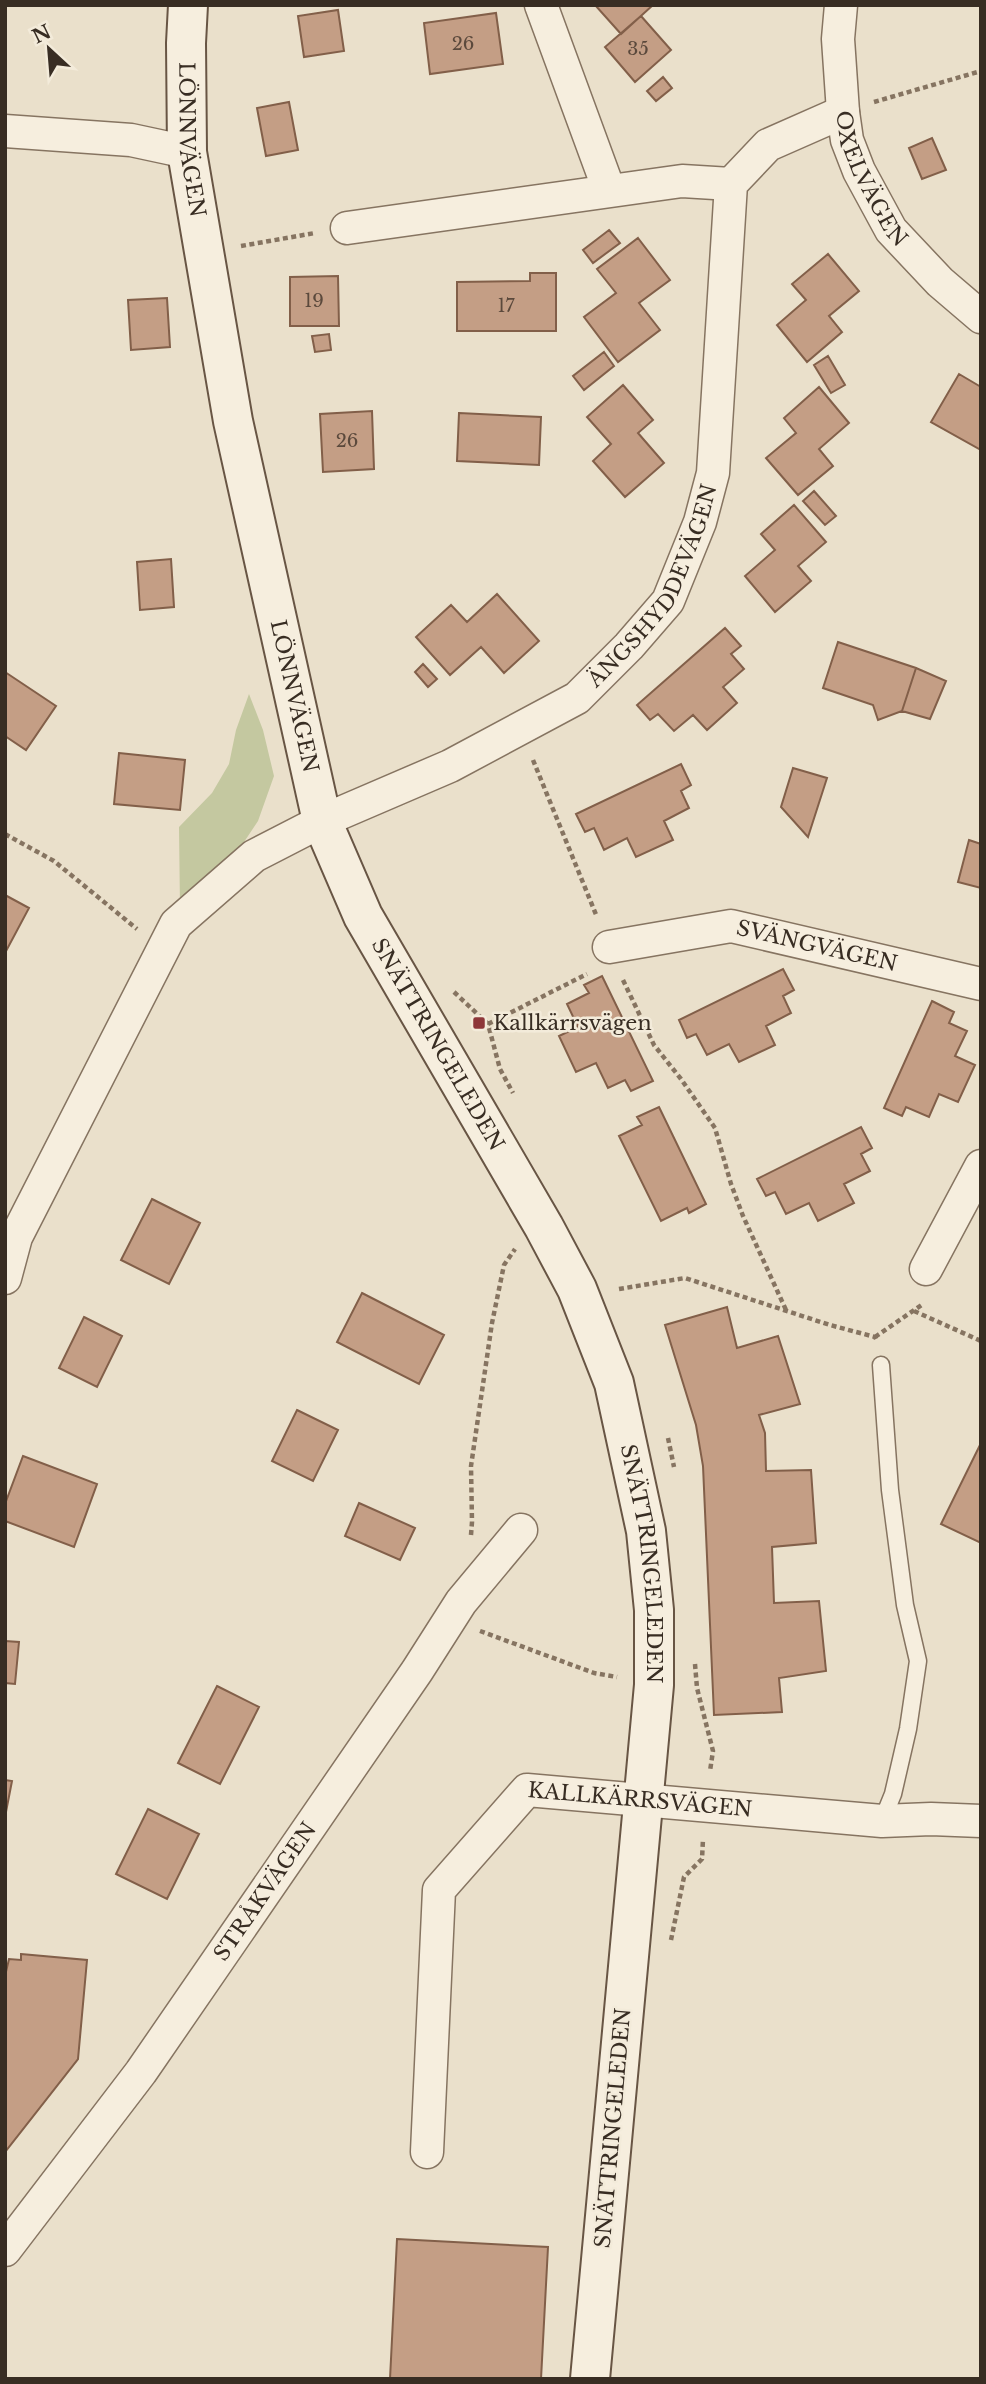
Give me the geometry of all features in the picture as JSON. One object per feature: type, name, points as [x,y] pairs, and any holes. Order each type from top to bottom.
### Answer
[{"type":"street","name":"LÖNNVÄGEN","points":[[188,5],[187,152],[233,421],[322,821]]},
{"type":"street","points":[[541,5],[609,190]]},
{"type":"street","name":"OXELVÄGEN","points":[[841,5],[838,39],[843,111],[847,140],[859,171],[891,230],[940,282],[981,317]]},
{"type":"street","points":[[347,228],[682,181],[731,184],[768,145],[843,111]]},
{"type":"street","points":[[5,131],[131,140],[187,152]]},
{"type":"street","name":"ÄNGSHYDDEVÄGEN","points":[[322,821],[450,766],[577,698],[629,646],[668,601],[700,522],[713,473],[731,184]]},
{"type":"street","points":[[5,1278],[16,1237],[176,924],[254,856],[322,821]]},
{"type":"street","name":"SNÄTTRINGELEDEN","points":[[322,821],[363,916],[537,1215],[577,1289],[614,1383],[646,1531],[654,1610],[654,1685],[590,2379]]},
{"type":"street","name":"SVÄNGVÄGEN","points":[[611,953],[731,926],[981,984]]},
{"type":"street","points":[[926,1269],[981,1166]]},
{"type":"street","name":"STRÅKVÄGEN","points":[[5,2250],[141,2072],[417,1671],[461,1602],[521,1530]]},
{"type":"street","name":"KALLKÄRRSVÄGEN","points":[[427,2152],[439,1890],[527,1790],[882,1821],[981,1821]]},
{"type":"lane","points":[[881,1365],[891,1503],[905,1605],[918,1661],[908,1729],[893,1794],[882,1821]]},
{"type":"path","points":[[843,111],[981,71]]},
{"type":"path","points":[[240,246],[347,228]]},
{"type":"path","points":[[520,730],[611,953],[654,1045],[715,1128],[743,1216],[786,1310]]},
{"type":"path","points":[[5,834],[54,861],[163,950]]},
{"type":"path","points":[[488,1024],[611,953]]},
{"type":"path","points":[[471,1536],[471,1466],[492,1322],[504,1265],[517,1244]]},
{"type":"path","points":[[619,1290],[685,1278],[875,1337],[924,1304],[926,1269]]},
{"type":"path","points":[[914,1311],[981,1341]]},
{"type":"path","points":[[875,1337],[881,1365]]},
{"type":"path","points":[[449,1620],[594,1673],[620,1678]]},
{"type":"green space","points":[[249,694],[263,730],[274,776],[258,821],[230,863],[180,909],[179,827],[212,793],[229,764],[236,730]]},
{"type":"building","points":[[595,5],[653,5],[621,34]]},
{"type":"building","points":[[338,10],[344,51],[304,57],[298,16]]},
{"type":"building","points":[[496,13],[503,64],[430,74],[424,23]]},
{"type":"building","points":[[641,16],[671,50],[635,82],[605,47]]},
{"type":"building","points":[[663,77],[672,88],[656,101],[647,91]]},
{"type":"building","points":[[289,102],[298,150],[266,156],[257,108]]},
{"type":"building","points":[[932,138],[946,170],[922,179],[909,148]]},
{"type":"building","points":[[609,230],[620,243],[593,263],[583,250]]},
{"type":"building","points":[[638,238],[670,280],[639,303],[660,330],[618,362],[584,317],[616,293],[597,269]]},
{"type":"building","points":[[828,254],[859,291],[829,316],[842,332],[807,362],[777,325],[806,300],[792,284]]},
{"type":"building","points":[[530,273],[556,273],[556,331],[457,331],[457,282],[530,281]]},
{"type":"building","points":[[338,276],[339,326],[290,326],[290,277]]},
{"type":"building","points":[[167,298],[170,347],[131,350],[128,300]]},
{"type":"building","points":[[329,334],[331,350],[315,352],[312,336]]},
{"type":"building","points":[[604,352],[614,366],[584,390],[573,376]]},
{"type":"building","points":[[828,356],[845,385],[831,393],[814,365]]},
{"type":"building","points":[[959,374],[981,387],[981,450],[931,422]]},
{"type":"building","points":[[623,385],[653,420],[638,433],[664,463],[625,497],[593,461],[611,444],[587,417]]},
{"type":"building","points":[[819,387],[849,423],[819,449],[833,466],[798,495],[766,458],[796,433],[784,418]]},
{"type":"building","points":[[372,411],[374,469],[323,472],[320,414]]},
{"type":"building","points":[[459,413],[541,417],[539,465],[457,461]]},
{"type":"building","points":[[814,491],[836,516],[825,525],[803,501]]},
{"type":"building","points":[[794,505],[826,542],[798,566],[811,581],[775,612],[745,576],[775,550],[761,534]]},
{"type":"building","points":[[171,559],[174,607],[140,610],[137,562]]},
{"type":"building","points":[[497,594],[539,641],[504,673],[481,647],[450,675],[416,637],[451,605],[467,622]]},
{"type":"building","points":[[725,628],[741,646],[731,654],[744,669],[723,687],[737,703],[707,730],[693,715],[674,731],[658,714],[650,720],[637,705]]},
{"type":"building","points":[[838,642],[916,668],[902,711],[878,720],[873,705],[823,688]]},
{"type":"building","points":[[423,664],[437,679],[428,687],[415,672]]},
{"type":"building","points":[[916,668],[946,681],[930,719],[902,711]]},
{"type":"building","points":[[5,672],[56,706],[26,750],[5,736]]},
{"type":"building","points":[[119,753],[185,760],[180,810],[114,804]]},
{"type":"building","points":[[681,764],[691,785],[681,791],[689,808],[664,821],[673,840],[636,857],[627,838],[604,850],[594,828],[585,832],[576,814]]},
{"type":"building","points":[[793,768],[827,778],[808,837],[781,807]]},
{"type":"building","points":[[969,840],[981,844],[981,888],[958,882]]},
{"type":"building","points":[[5,895],[29,908],[5,953]]},
{"type":"building","points":[[783,969],[794,990],[783,996],[791,1013],[766,1026],[775,1045],[739,1062],[729,1044],[707,1055],[696,1034],[687,1038],[679,1020]]},
{"type":"building","points":[[602,976],[653,1081],[631,1091],[625,1080],[608,1088],[596,1063],[576,1072],[559,1036],[578,1027],[567,1004],[589,993],[584,985]]},
{"type":"building","points":[[932,1001],[954,1012],[949,1023],[967,1031],[955,1056],[975,1065],[958,1102],[939,1094],[929,1117],[906,1107],[902,1116],[884,1108]]},
{"type":"building","points":[[659,1107],[706,1204],[689,1213],[687,1208],[661,1221],[619,1136],[642,1125],[637,1117]]},
{"type":"building","points":[[861,1127],[872,1148],[861,1154],[870,1171],[844,1184],[854,1203],[818,1221],[809,1203],[786,1214],[775,1192],[766,1196],[757,1179]]},
{"type":"building","points":[[152,1199],[200,1223],[169,1284],[121,1260]]},
{"type":"building","points":[[362,1293],[444,1335],[419,1384],[337,1342]]},
{"type":"building","points":[[727,1307],[737,1348],[778,1336],[800,1404],[759,1415],[765,1433],[766,1471],[811,1470],[816,1543],[772,1547],[774,1603],[819,1601],[826,1671],[779,1678],[782,1712],[714,1715],[703,1466],[696,1425],[665,1325]]},
{"type":"building","points":[[84,1317],[122,1336],[97,1387],[59,1368]]},
{"type":"building","points":[[297,1410],[338,1430],[313,1481],[272,1461]]},
{"type":"building","points":[[981,1443],[981,1543],[941,1524]]},
{"type":"building","points":[[23,1456],[97,1484],[74,1547],[5,1521],[5,1504]]},
{"type":"building","points":[[359,1503],[415,1528],[400,1560],[345,1536]]},
{"type":"building","points":[[5,1641],[19,1642],[15,1684],[5,1683]]},
{"type":"building","points":[[217,1686],[259,1707],[220,1784],[178,1763]]},
{"type":"building","points":[[5,1780],[12,1781],[5,1817]]},
{"type":"building","points":[[148,1809],[199,1834],[167,1899],[116,1874]]},
{"type":"building","points":[[21,1954],[87,1960],[78,2059],[5,2152],[5,1976],[9,1959],[21,1960]]},
{"type":"building","points":[[397,2239],[548,2247],[541,2379],[390,2379]]},
{"type":"place","name":"Kallkärrsvägen","points":[[479,1023]]}]
